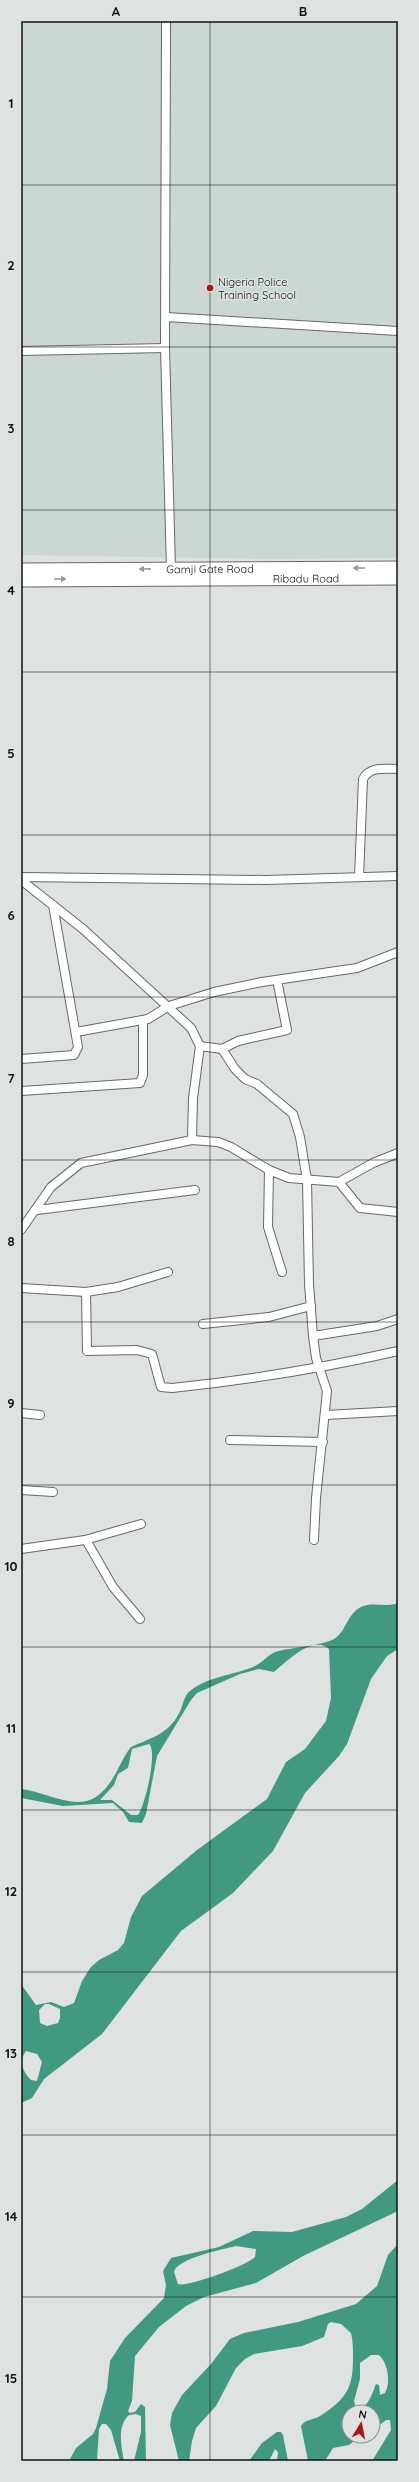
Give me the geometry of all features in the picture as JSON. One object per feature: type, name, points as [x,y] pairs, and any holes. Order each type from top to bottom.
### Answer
[{"type":"main road","name":"Gamji Gate Road","points":[[21,570],[171,569],[258,574],[398,568]]},
{"type":"main road","name":"Ribadu Road","points":[[21,580],[258,574],[398,578]]},
{"type":"street","points":[[166,21],[165,348],[171,569]]},
{"type":"street","points":[[166,317],[398,331]]},
{"type":"street","points":[[21,351],[165,348]]},
{"type":"street","points":[[359,877],[363,779],[366,773],[374,769],[398,769]]},
{"type":"street","points":[[21,878],[266,880],[398,876]]},
{"type":"street","points":[[21,878],[169,1006],[191,1028],[200,1046],[193,1098],[192,1140]]},
{"type":"street","points":[[21,1059],[74,1055],[78,1047],[53,905]]},
{"type":"street","points":[[76,1032],[148,1019],[169,1006],[214,992],[277,980],[357,968],[398,952]]},
{"type":"street","points":[[200,1046],[222,1049],[238,1041],[287,1030],[277,980]]},
{"type":"street","points":[[21,1091],[140,1083],[143,1075],[143,1020]]},
{"type":"street","points":[[222,1049],[235,1069],[246,1079],[257,1084],[293,1114],[300,1138],[307,1180],[311,1306],[314,1336],[320,1369],[327,1390],[326,1415],[316,1498],[314,1540]]},
{"type":"street","points":[[21,1230],[37,1210],[51,1187],[81,1163],[192,1140],[218,1142],[230,1147],[269,1170],[289,1178],[307,1180],[339,1182],[398,1153]]},
{"type":"street","points":[[269,1170],[268,1227],[282,1272]]},
{"type":"street","points":[[339,1182],[360,1208],[398,1212]]},
{"type":"street","points":[[37,1210],[195,1190]]},
{"type":"street","points":[[21,1288],[86,1292],[118,1287],[168,1272]]},
{"type":"street","points":[[86,1292],[87,1351],[148,1352],[152,1354],[161,1387],[172,1388],[248,1380],[320,1369],[398,1351]]},
{"type":"street","points":[[203,1324],[268,1317],[311,1306]]},
{"type":"street","points":[[314,1336],[377,1326],[398,1319]]},
{"type":"street","points":[[326,1415],[398,1411]]},
{"type":"street","points":[[21,1413],[40,1415]]},
{"type":"street","points":[[230,1440],[323,1442]]},
{"type":"street","points":[[21,1490],[53,1492]]},
{"type":"street","points":[[21,1549],[86,1540],[141,1524]]},
{"type":"street","points":[[86,1540],[114,1587],[140,1619]]},
{"type":"shaded area","name":"Nigeria Police Training School","points":[[21,21],[398,21],[398,558],[273,559],[21,555]]},
{"type":"shaded area","points":[[398,1603],[398,1649],[387,1656],[371,1679],[347,1744],[339,1756],[305,1793],[273,1851],[233,1893],[181,1931],[102,2034],[44,2079],[32,2098],[21,2103],[21,1984],[36,2005],[51,2002],[64,2007],[74,2003],[82,1981],[91,1967],[99,1960],[118,1950],[124,1943],[131,1917],[142,1896],[197,1850],[267,1799],[286,1762],[305,1749],[326,1721],[331,1698],[329,1649],[322,1645],[315,1645],[334,1639],[338,1636],[349,1618],[356,1610],[366,1605],[389,1605]],"holes":[[[45,2004],[49,2004],[60,2009],[60,2018],[58,2023],[47,2026],[40,2023],[39,2010]],[[26,2051],[37,2054],[42,2062],[37,2081],[31,2080],[22,2066],[22,2059]]]},
{"type":"shaded area","points":[[315,1645],[307,1647],[274,1672],[259,1669],[240,1674],[197,1693],[191,1700],[157,1756],[146,1814],[142,1823],[129,1822],[123,1812],[113,1803],[63,1806],[21,1798],[21,1789],[68,1801],[79,1802],[89,1800],[99,1794],[109,1784],[131,1747],[158,1735],[174,1722],[180,1712],[184,1699],[190,1691],[204,1682],[253,1667],[271,1654],[278,1651]],"holes":[[[149,1744],[152,1757],[150,1779],[144,1801],[138,1815],[131,1815],[112,1800],[100,1800],[114,1785],[118,1774],[128,1768],[132,1749]]]},
{"type":"shaded area","points":[[398,2180],[398,2211],[303,2256],[256,2283],[204,2297],[186,2306],[159,2327],[135,2356],[132,2401],[128,2411],[130,2413],[135,2412],[141,2404],[145,2407],[146,2461],[134,2461],[141,2432],[141,2416],[136,2414],[129,2415],[125,2419],[121,2430],[124,2461],[120,2461],[111,2430],[106,2424],[102,2424],[99,2429],[97,2461],[69,2461],[76,2448],[93,2434],[96,2428],[107,2389],[110,2361],[125,2338],[164,2298],[166,2285],[163,2271],[171,2258],[219,2247],[253,2231],[292,2232],[346,2217],[362,2209]],"holes":[[[236,2246],[256,2249],[255,2257],[250,2261],[217,2275],[192,2283],[178,2284],[174,2272],[177,2267],[191,2259]]]},
{"type":"shaded area","points":[[398,2244],[398,2461],[372,2461],[391,2430],[390,2420],[386,2420],[381,2424],[381,2404],[366,2404],[376,2384],[379,2385],[380,2395],[385,2393],[388,2384],[388,2373],[385,2363],[379,2355],[371,2355],[360,2363],[360,2379],[354,2401],[355,2404],[341,2404],[341,2444],[350,2444],[333,2448],[325,2461],[308,2461],[301,2426],[305,2422],[320,2416],[336,2404],[346,2392],[352,2378],[353,2342],[351,2333],[341,2324],[331,2322],[328,2324],[324,2337],[302,2346],[254,2354],[245,2359],[236,2368],[216,2406],[196,2428],[192,2441],[189,2461],[179,2461],[170,2425],[172,2413],[182,2395],[211,2364],[230,2339],[244,2333],[298,2322],[356,2304],[377,2286],[388,2255]]},
{"type":"shaded area","points":[[277,2432],[281,2432],[283,2435],[288,2461],[277,2461],[278,2452],[275,2449],[269,2461],[249,2461],[262,2443]]},
{"type":"place","name":"Nigeria Police Training School","points":[[210,288]]}]
